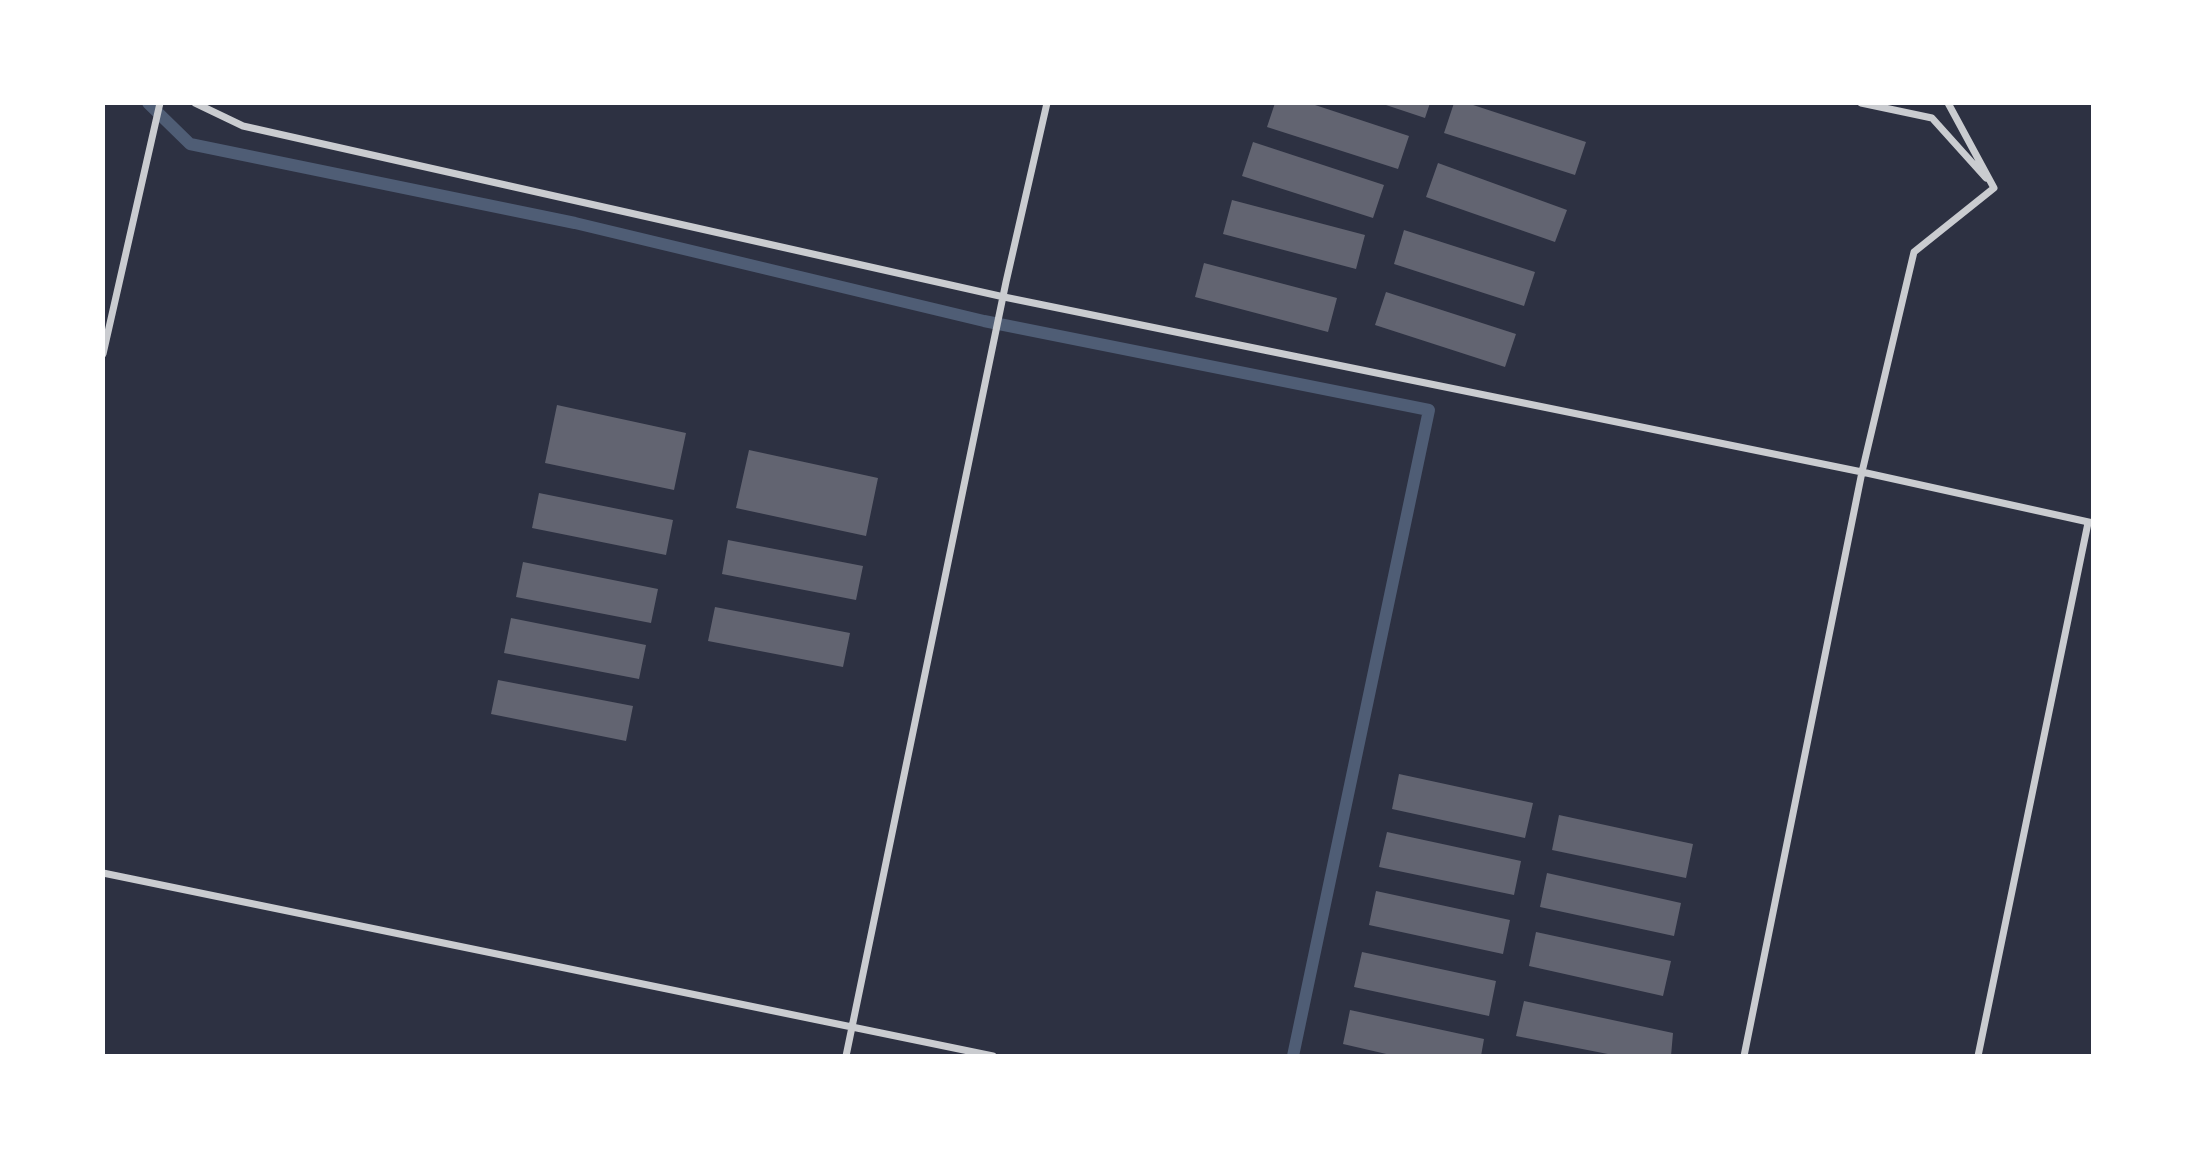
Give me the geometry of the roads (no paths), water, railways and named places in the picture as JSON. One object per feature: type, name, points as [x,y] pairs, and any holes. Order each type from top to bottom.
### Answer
[{"type":"street","points":[[103,354],[160,103]]},
{"type":"street","points":[[195,103],[243,126],[1004,297],[1862,472],[2091,523],[1978,1056]]},
{"type":"street","points":[[846,1056],[1006,282],[1047,103]]},
{"type":"street","points":[[1861,103],[1932,118],[1994,188]]},
{"type":"street","points":[[1948,103],[1994,188]]},
{"type":"street","points":[[1744,1056],[1862,472],[1914,253],[1994,188]]},
{"type":"street","points":[[103,873],[993,1056]]},
{"type":"waterway","points":[[148,103],[190,144],[575,223],[984,321],[1429,410],[1293,1056]]}]
